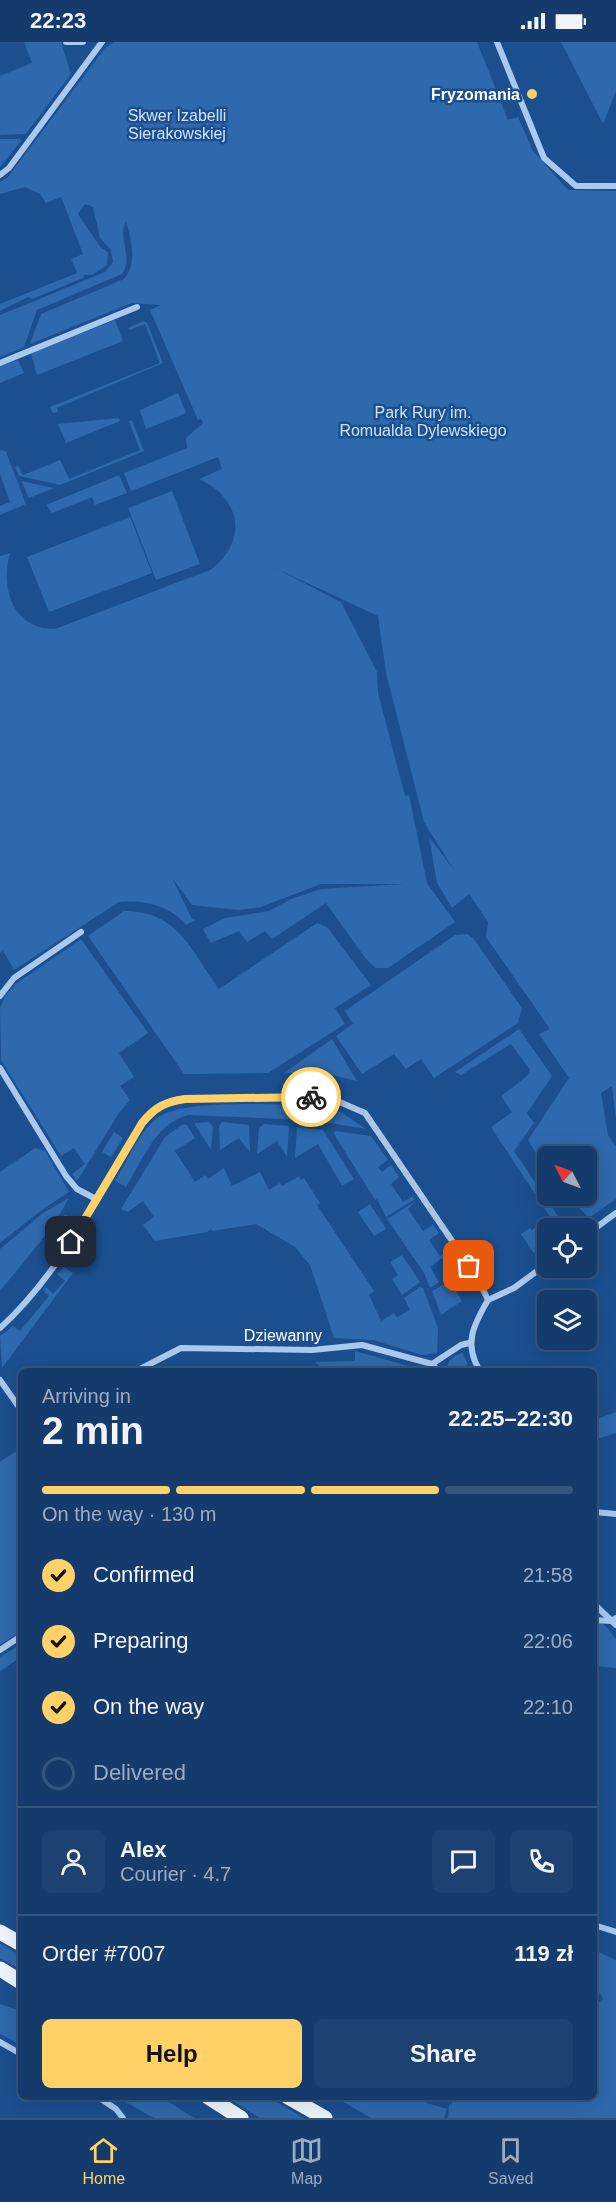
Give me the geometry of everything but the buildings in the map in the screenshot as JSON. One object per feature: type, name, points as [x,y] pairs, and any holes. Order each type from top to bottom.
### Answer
[{"type":"main road","points":[[0,1932],[18,1942]]},
{"type":"main road","points":[[0,1969],[18,1980]]},
{"type":"main road","points":[[213,2100],[242,2118]]},
{"type":"main road","points":[[293,2100],[325,2118]]},
{"type":"street","points":[[66,42],[83,42]]},
{"type":"street","points":[[0,175],[9,168],[102,42]]},
{"type":"street","points":[[498,42],[544,158],[576,186],[616,186]]},
{"type":"street","points":[[0,363],[137,307]]},
{"type":"street","points":[[0,996],[14,978],[81,932]]},
{"type":"street","points":[[0,1068],[66,1176],[77,1189],[96,1199]]},
{"type":"street","points":[[0,1328],[19,1308],[71,1242],[142,1123],[154,1108],[167,1102],[212,1098],[313,1097],[335,1100],[365,1113],[474,1273],[488,1300]]},
{"type":"street","points":[[597,1227],[616,1213]]},
{"type":"street","points":[[479,1368],[469,1343],[472,1326],[488,1300],[514,1288],[537,1271]]},
{"type":"street","points":[[432,1364],[461,1345],[469,1343]]},
{"type":"street","name":"Dziewanny","points":[[142,1368],[181,1348],[312,1350],[362,1345],[432,1364],[436,1368]]},
{"type":"street","points":[[0,1380],[18,1406]]},
{"type":"street","points":[[597,1512],[616,1514]]},
{"type":"street","points":[[597,1607],[614,1621]]},
{"type":"street","points":[[597,1620],[614,1621]]},
{"type":"street","points":[[0,1650],[18,1638]]},
{"type":"street","points":[[597,1926],[616,1932]]},
{"type":"street","points":[[0,2042],[18,2052]]},
{"type":"street","points":[[102,2100],[116,2109],[123,2118]]},
{"type":"green space","points":[[24,42],[61,42],[71,74],[26,134],[0,135],[0,76],[32,63]]},
{"type":"green space","points":[[114,42],[477,42],[508,120],[518,117],[533,151],[568,190],[616,191],[616,1120],[612,1086],[601,1093],[608,1135],[616,1146],[616,1199],[589,1218],[578,1206],[597,1206],[597,1146],[537,1146],[537,1153],[528,1140],[569,1078],[539,1034],[550,1029],[486,937],[488,922],[469,894],[452,908],[437,883],[429,837],[454,870],[424,822],[386,673],[378,616],[275,568],[341,602],[377,672],[378,693],[405,796],[409,795],[427,883],[455,922],[388,968],[376,968],[366,959],[326,903],[272,939],[265,931],[247,942],[239,931],[211,943],[203,929],[225,918],[269,911],[291,899],[321,889],[404,884],[321,884],[261,907],[238,910],[192,905],[172,878],[192,919],[196,920],[186,925],[180,918],[156,905],[119,902],[14,970],[3,951],[0,953],[0,556],[10,553],[7,580],[13,605],[29,622],[55,629],[210,570],[231,546],[235,533],[235,521],[224,497],[199,479],[222,469],[218,457],[131,491],[124,473],[187,448],[186,438],[203,423],[201,419],[198,420],[150,310],[161,305],[132,303],[30,344],[41,314],[124,279],[132,259],[126,221],[123,234],[126,261],[122,274],[37,310],[24,347],[0,357],[0,315],[105,272],[113,262],[111,250],[100,238],[93,207],[85,204],[78,214],[101,248],[108,252],[107,265],[92,275],[84,275],[83,278],[32,299],[28,297],[0,311],[0,304],[77,273],[71,259],[83,254],[61,197],[46,203],[40,194],[25,187],[0,194],[0,182],[8,177],[105,48]]},
{"type":"green space","points":[[561,42],[616,42],[616,91],[603,124]]},
{"type":"green space","points":[[0,139],[20,139],[21,141],[0,167]]},
{"type":"green space","points":[[115,320],[123,341],[37,375],[31,353]]},
{"type":"green space","points":[[143,321],[147,323],[163,363],[57,408],[58,412],[53,413],[50,407],[160,363],[145,324],[129,330],[128,328]]},
{"type":"green space","points":[[18,360],[24,373],[0,383],[0,366]]},
{"type":"green space","points":[[178,393],[186,413],[146,429],[140,410]]},
{"type":"green space","points":[[119,418],[120,421],[66,443],[58,424]]},
{"type":"green space","points":[[132,420],[144,451],[60,485],[19,476],[15,467],[18,466],[23,475],[60,460],[69,479],[140,450],[129,421]]},
{"type":"green space","points":[[0,451],[6,452],[26,504],[0,515],[0,506],[10,502],[0,474]]},
{"type":"green space","points":[[119,475],[127,493],[95,505],[92,497],[52,513],[46,505]]},
{"type":"green space","points":[[21,481],[54,488],[29,498]]},
{"type":"green space","points":[[172,491],[200,564],[156,580],[128,508]]},
{"type":"green space","points":[[130,517],[152,573],[49,612],[27,557]]},
{"type":"green space","points":[[124,911],[143,913],[171,925],[191,947],[219,989],[317,923],[327,927],[371,985],[335,1008],[345,1024],[268,1073],[184,1074],[88,936]]},
{"type":"green space","points":[[467,934],[473,938],[522,1008],[518,1023],[434,1078],[421,1059],[406,1069],[394,1054],[362,1074],[336,1036],[353,1024],[345,1011],[455,935]]},
{"type":"green space","points":[[81,939],[148,1033],[119,1053],[134,1077],[120,1086],[130,1100],[119,1113],[77,1181],[72,1174],[85,1164],[74,1148],[61,1156],[1,1060],[0,1008],[5,996],[17,983]]},
{"type":"green space","points":[[519,1029],[552,1076],[527,1113],[534,1123],[514,1151],[537,1185],[537,1197],[491,1127],[512,1112],[501,1096],[527,1076],[530,1070],[511,1044],[461,1075],[455,1072]]},
{"type":"green space","points":[[332,1039],[357,1081],[323,1073],[284,1073]]},
{"type":"green space","points":[[206,1105],[310,1105],[341,1112],[366,1129],[312,1120],[312,1118],[307,1120],[189,1115],[177,1119],[159,1134],[126,1187],[115,1181],[144,1132],[156,1119],[168,1112]]},
{"type":"green space","points":[[209,1122],[213,1127],[211,1150],[194,1123]]},
{"type":"green space","points":[[222,1122],[249,1125],[250,1153],[239,1138],[220,1150],[219,1126]]},
{"type":"green space","points":[[183,1124],[187,1125],[195,1138],[175,1151],[195,1182],[205,1175],[208,1179],[224,1168],[232,1186],[260,1172],[269,1190],[280,1183],[282,1186],[299,1176],[301,1180],[304,1178],[320,1203],[317,1205],[374,1291],[369,1295],[381,1321],[394,1313],[397,1317],[410,1310],[404,1298],[420,1287],[423,1288],[438,1328],[437,1353],[422,1355],[373,1340],[334,1338],[310,1265],[295,1247],[256,1224],[212,1231],[211,1229],[207,1232],[155,1241],[143,1225],[154,1217],[143,1201],[128,1212],[121,1209],[165,1137]]},
{"type":"green space","points":[[264,1124],[289,1126],[287,1157],[277,1141],[257,1154],[259,1128]]},
{"type":"green space","points":[[297,1127],[323,1130],[354,1179],[342,1186],[318,1144],[295,1158]]},
{"type":"green space","points":[[335,1131],[371,1136],[388,1160],[378,1167],[382,1172],[391,1165],[399,1177],[391,1184],[403,1202],[413,1196],[415,1199],[386,1217],[377,1199],[375,1200],[334,1134]]},
{"type":"green space","points":[[114,1132],[123,1138],[111,1157],[102,1152]]},
{"type":"green space","points":[[35,1148],[45,1151],[69,1192],[0,1243],[0,1172]]},
{"type":"green space","points":[[69,1198],[53,1226],[0,1291],[0,1249],[43,1213]]},
{"type":"green space","points":[[416,1201],[408,1209],[423,1231],[433,1225],[439,1233],[429,1240],[440,1256],[450,1250],[462,1267],[452,1273],[442,1258],[430,1267],[439,1282],[430,1288],[424,1273],[387,1219]]},
{"type":"green space","points":[[370,1204],[386,1229],[374,1236],[358,1212]]},
{"type":"green space","points":[[543,1206],[551,1206],[559,1218],[550,1217]]},
{"type":"green space","points":[[65,1214],[75,1220],[56,1247],[48,1241]]},
{"type":"green space","points":[[537,1226],[537,1254],[533,1252],[521,1234],[530,1228],[532,1230]]},
{"type":"green space","points":[[402,1255],[420,1282],[402,1295],[392,1279],[398,1275],[390,1262]]},
{"type":"green space","points":[[64,1267],[73,1273],[2,1368],[0,1336],[13,1326],[20,1331],[49,1296],[43,1290],[46,1287],[53,1294],[65,1281],[57,1274]]},
{"type":"green space","points":[[450,1281],[462,1301],[441,1315],[432,1291]]},
{"type":"green space","points":[[355,1351],[416,1368],[320,1368],[316,1362],[355,1361]]},
{"type":"green space","points":[[462,1353],[468,1364],[462,1368],[448,1368],[451,1359]]},
{"type":"green space","points":[[616,1412],[616,1433],[597,1439],[597,1419]]},
{"type":"green space","points":[[18,1450],[18,1633],[0,1645],[0,1462]]},
{"type":"green space","points":[[597,1616],[616,1639],[616,1668],[597,1666]]},
{"type":"green space","points":[[18,1646],[18,1659],[0,1671],[0,1657]]},
{"type":"green space","points":[[0,1943],[18,1954],[18,1968],[0,1958]]},
{"type":"green space","points":[[597,1951],[616,1960],[616,2118],[448,2118],[449,2105],[456,2100],[597,2100],[597,2003],[603,1999],[597,1988]]},
{"type":"green space","points":[[0,2004],[18,2010],[18,2043],[0,2034]]},
{"type":"green space","points":[[122,2100],[166,2100],[194,2118],[154,2118]]},
{"type":"green space","points":[[231,2100],[273,2100],[304,2118],[260,2118]]},
{"type":"green space","points":[[340,2100],[423,2100],[447,2109],[444,2118],[371,2118]]},
{"type":"way so far","points":[[311,1097],[335,1100],[365,1113],[469,1266]]},
{"type":"place","name":"Fryzomania","points":[[532,94]]},
{"type":"route","points":[[71,1242],[142,1123],[154,1108],[167,1102],[185,1099],[311,1097]]},
{"type":"park label","name":"Skwer Izabelli Sierakowskiej","points":[[177,124]]},
{"type":"park label","name":"Park Rury im. Romualda Dylewskiego","points":[[423,421]]}]
